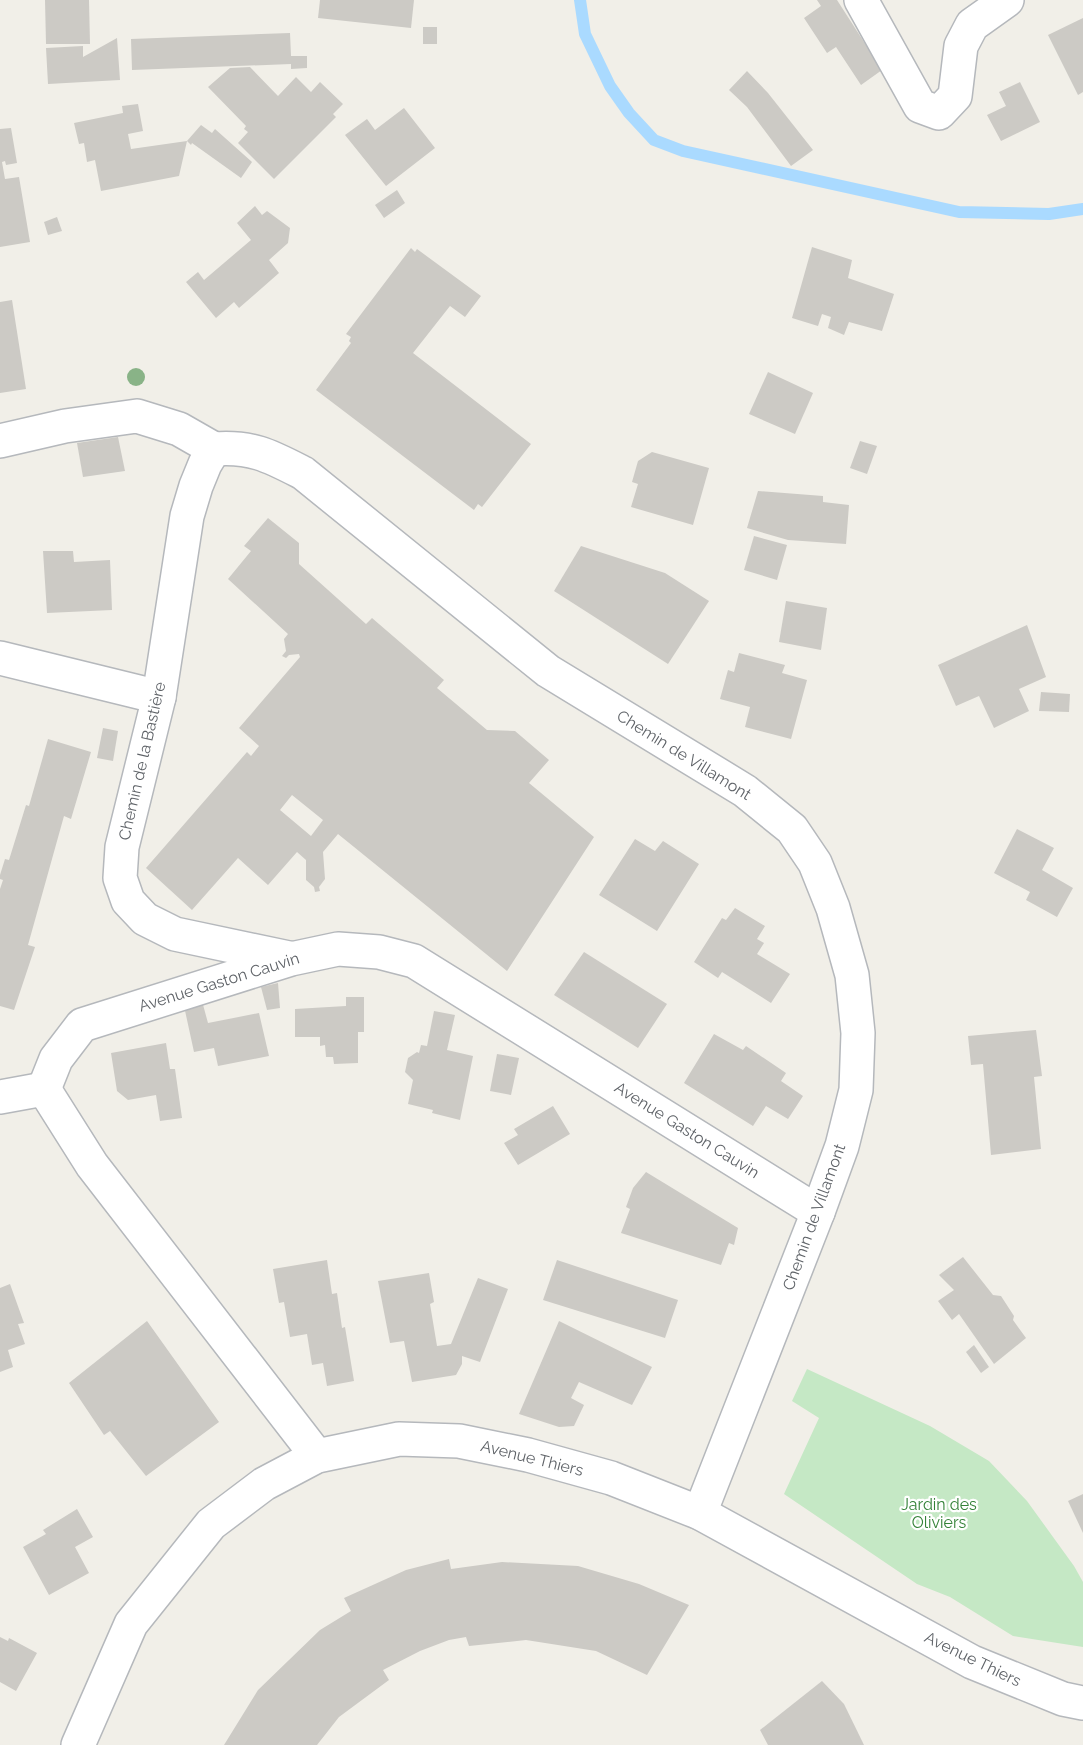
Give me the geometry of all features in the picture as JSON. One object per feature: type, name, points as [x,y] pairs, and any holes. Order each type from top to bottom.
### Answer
[{"type":"street","points":[[861,0],[920,106],[939,112],[955,96],[961,46],[972,25],[1007,0]]},
{"type":"street","points":[[0,441],[65,426],[137,416],[178,429],[214,449]]},
{"type":"street","name":"Chemin de Villamont","points":[[214,449],[236,447],[260,453],[303,473],[548,670],[745,791],[792,829],[815,863],[833,908],[852,975],[858,1033],[856,1090],[842,1146],[818,1212],[700,1513]]},
{"type":"street","name":"Chemin de la Bastière","points":[[214,449],[196,486],[187,516],[159,698],[122,847],[120,878],[128,901],[145,919],[175,934],[291,958]]},
{"type":"street","points":[[0,658],[159,698]]},
{"type":"street","name":"Avenue Gaston Cauvin","points":[[44,1089],[56,1059],[82,1025],[291,958],[338,949],[379,952],[414,961],[818,1212]]},
{"type":"street","points":[[0,1097],[44,1089],[92,1165],[317,1456]]},
{"type":"street","name":"Avenue Thiers","points":[[78,1745],[131,1624],[211,1524],[264,1484],[317,1456],[399,1439],[459,1441],[528,1455],[611,1478],[700,1513],[972,1662],[1063,1699],[1083,1703]]},
{"type":"green space","name":"Jardin des Oliviers","points":[[807,1369],[930,1426],[989,1461],[1027,1501],[1083,1582],[1083,1647],[1013,1636],[950,1597],[917,1584],[784,1494],[819,1418],[792,1401]]},
{"type":"building","points":[[45,0],[89,0],[90,44],[46,44]]},
{"type":"building","points":[[320,0],[414,0],[411,28],[318,18]]},
{"type":"building","points":[[817,0],[837,0],[882,70],[861,85],[836,47],[827,53],[804,18],[821,6]]},
{"type":"building","points":[[1083,18],[1083,92],[1078,95],[1048,35]]},
{"type":"building","points":[[423,27],[437,27],[437,44],[423,44]]},
{"type":"building","points":[[290,33],[291,56],[307,56],[307,68],[291,69],[291,64],[132,70],[131,39]]},
{"type":"building","points":[[117,38],[120,80],[48,84],[46,48],[83,46],[83,57]]},
{"type":"building","points":[[250,67],[278,96],[296,77],[311,92],[320,82],[343,104],[333,114],[336,117],[274,179],[238,143],[248,132],[244,129],[246,126],[208,87],[230,68]]},
{"type":"building","points":[[747,71],[768,93],[813,150],[791,166],[747,107],[729,90]]},
{"type":"building","points":[[1020,82],[1040,122],[1001,141],[987,115],[1006,106],[999,92]]},
{"type":"building","points":[[138,104],[143,131],[128,134],[131,149],[187,141],[179,176],[101,191],[95,160],[87,162],[84,143],[79,144],[74,123],[123,113],[122,106]]},
{"type":"building","points":[[404,108],[435,148],[386,186],[345,135],[367,119],[375,130]]},
{"type":"building","points":[[201,125],[212,133],[215,129],[252,162],[241,178],[187,141]]},
{"type":"building","points":[[11,128],[17,163],[6,165],[5,161],[2,162],[5,179],[19,177],[30,242],[0,247],[0,129]]},
{"type":"building","points":[[397,190],[405,203],[384,218],[375,205]]},
{"type":"building","points":[[255,206],[262,215],[267,211],[290,228],[288,243],[269,260],[279,273],[239,308],[234,302],[216,318],[186,282],[198,272],[204,280],[251,240],[237,223]]},
{"type":"building","points":[[57,217],[62,231],[48,235],[44,222]]},
{"type":"building","points":[[812,247],[852,260],[848,278],[894,294],[882,331],[849,322],[844,335],[828,328],[831,317],[822,314],[818,326],[792,318]]},
{"type":"building","points":[[411,248],[415,252],[417,249],[481,296],[465,317],[450,306],[413,353],[531,444],[482,507],[478,504],[474,510],[316,390],[351,343],[349,341],[351,337],[346,334]]},
{"type":"building","points":[[12,300],[26,389],[0,393],[0,302]]},
{"type":"building","points":[[768,372],[813,393],[795,434],[749,414]]},
{"type":"building","points":[[118,437],[125,471],[83,477],[77,443]]},
{"type":"building","points":[[860,441],[877,446],[867,474],[850,468]]},
{"type":"building","points":[[652,452],[709,468],[693,525],[631,507],[638,484],[632,482],[638,461]]},
{"type":"building","points":[[758,491],[823,496],[823,502],[849,505],[846,544],[788,540],[747,528]]},
{"type":"building","points":[[268,518],[299,543],[299,564],[366,624],[372,618],[444,680],[437,688],[487,730],[515,731],[549,760],[529,783],[594,837],[507,971],[338,834],[323,852],[325,879],[319,887],[320,891],[315,892],[314,887],[306,880],[306,860],[297,852],[268,885],[238,858],[192,910],[146,868],[247,752],[251,756],[259,746],[239,728],[300,657],[299,654],[289,655],[286,658],[282,656],[286,651],[284,639],[288,634],[228,579],[251,551],[244,546]],"holes":[[[292,795],[323,820],[311,836],[280,810]]]},
{"type":"building","points":[[754,536],[787,545],[777,580],[744,570]]},
{"type":"building","points":[[581,546],[665,573],[709,601],[668,664],[554,591]]},
{"type":"building","points":[[43,551],[73,551],[74,562],[110,560],[112,610],[47,613]]},
{"type":"building","points":[[786,601],[827,608],[821,650],[779,642]]},
{"type":"building","points":[[1027,625],[1046,677],[1019,689],[1029,711],[994,728],[979,696],[956,706],[938,665]]},
{"type":"building","points":[[739,653],[785,665],[782,673],[807,680],[791,739],[745,727],[750,707],[720,699],[728,670],[734,672]]},
{"type":"building","points":[[1041,692],[1070,694],[1069,712],[1039,711]]},
{"type":"building","points":[[103,728],[118,731],[113,761],[97,758]]},
{"type":"building","points":[[48,739],[91,752],[71,819],[64,816],[28,945],[35,947],[14,1010],[0,1006],[0,889],[3,880],[0,879],[0,875],[5,859],[9,860],[26,805],[29,806]]},
{"type":"building","points":[[1017,829],[1054,848],[1042,870],[1073,888],[1057,917],[1026,900],[1030,892],[994,873]]},
{"type":"building","points":[[635,839],[655,851],[663,841],[699,864],[657,931],[599,895]]},
{"type":"building","points":[[735,908],[765,926],[757,939],[764,943],[757,954],[790,974],[771,1003],[722,972],[718,978],[694,962],[722,918],[726,920]]},
{"type":"building","points":[[584,952],[667,1004],[638,1048],[554,995]]},
{"type":"building","points":[[278,983],[280,1008],[267,1010],[261,987]]},
{"type":"building","points":[[346,997],[364,997],[364,1032],[358,1032],[358,1063],[334,1064],[333,1057],[326,1057],[325,1045],[320,1046],[320,1037],[295,1037],[295,1009],[346,1006]]},
{"type":"building","points":[[202,1001],[208,1023],[259,1013],[269,1056],[218,1066],[214,1048],[194,1052],[184,1006]]},
{"type":"building","points":[[434,1011],[455,1015],[447,1050],[473,1056],[460,1120],[408,1104],[413,1080],[405,1072],[408,1058],[419,1053],[421,1045],[427,1046]]},
{"type":"building","points":[[1036,1030],[1042,1076],[1034,1077],[1041,1149],[991,1155],[983,1064],[971,1065],[968,1036]]},
{"type":"building","points":[[714,1034],[743,1050],[746,1046],[786,1073],[781,1081],[803,1096],[788,1119],[766,1106],[753,1126],[684,1083]]},
{"type":"building","points":[[166,1043],[170,1069],[175,1069],[182,1118],[160,1121],[156,1095],[128,1100],[117,1091],[111,1053]]},
{"type":"building","points":[[497,1054],[519,1058],[511,1095],[490,1091]]},
{"type":"building","points":[[553,1106],[570,1134],[518,1165],[504,1143],[518,1135],[514,1129]]},
{"type":"building","points":[[646,1172],[738,1228],[734,1245],[729,1243],[721,1265],[621,1233],[630,1209],[626,1207],[633,1188]]},
{"type":"building","points":[[963,1257],[993,1295],[1001,1296],[1014,1316],[1013,1320],[1026,1338],[994,1364],[959,1314],[952,1320],[938,1301],[954,1290],[939,1275]]},
{"type":"building","points":[[327,1260],[332,1294],[337,1293],[342,1328],[345,1327],[354,1381],[327,1386],[323,1363],[312,1365],[307,1334],[290,1337],[284,1302],[279,1303],[273,1269]]},
{"type":"building","points":[[557,1260],[678,1300],[665,1338],[543,1300]]},
{"type":"building","points":[[429,1273],[434,1302],[430,1304],[437,1346],[451,1344],[478,1278],[508,1289],[480,1362],[462,1356],[462,1364],[456,1375],[412,1382],[404,1341],[390,1343],[378,1281]]},
{"type":"building","points":[[10,1284],[24,1323],[18,1324],[25,1344],[8,1350],[13,1367],[0,1372],[0,1288]]},
{"type":"building","points":[[147,1321],[219,1422],[146,1476],[110,1431],[104,1435],[69,1383]]},
{"type":"building","points":[[559,1321],[652,1367],[632,1405],[579,1382],[571,1398],[584,1405],[574,1426],[559,1427],[519,1414]]},
{"type":"building","points":[[974,1345],[989,1367],[981,1373],[966,1352]]},
{"type":"building","points":[[1083,1494],[1083,1533],[1068,1501]]},
{"type":"building","points":[[77,1509],[93,1537],[75,1547],[89,1573],[49,1595],[23,1547],[46,1534],[43,1530]]},
{"type":"building","points":[[449,1559],[451,1569],[502,1562],[578,1566],[639,1584],[689,1605],[647,1675],[596,1651],[526,1640],[469,1646],[466,1637],[449,1640],[420,1651],[383,1670],[389,1680],[339,1717],[317,1745],[224,1745],[258,1690],[320,1630],[351,1611],[344,1598],[406,1570]]},
{"type":"building","points":[[0,1637],[8,1641],[9,1638],[37,1653],[16,1691],[0,1682]]},
{"type":"building","points":[[822,1681],[844,1704],[864,1745],[768,1745],[760,1730]]},
{"type":"waterway","points":[[580,0],[585,34],[610,86],[629,113],[654,140],[683,151],[959,212],[1049,214],[1083,209]]}]
